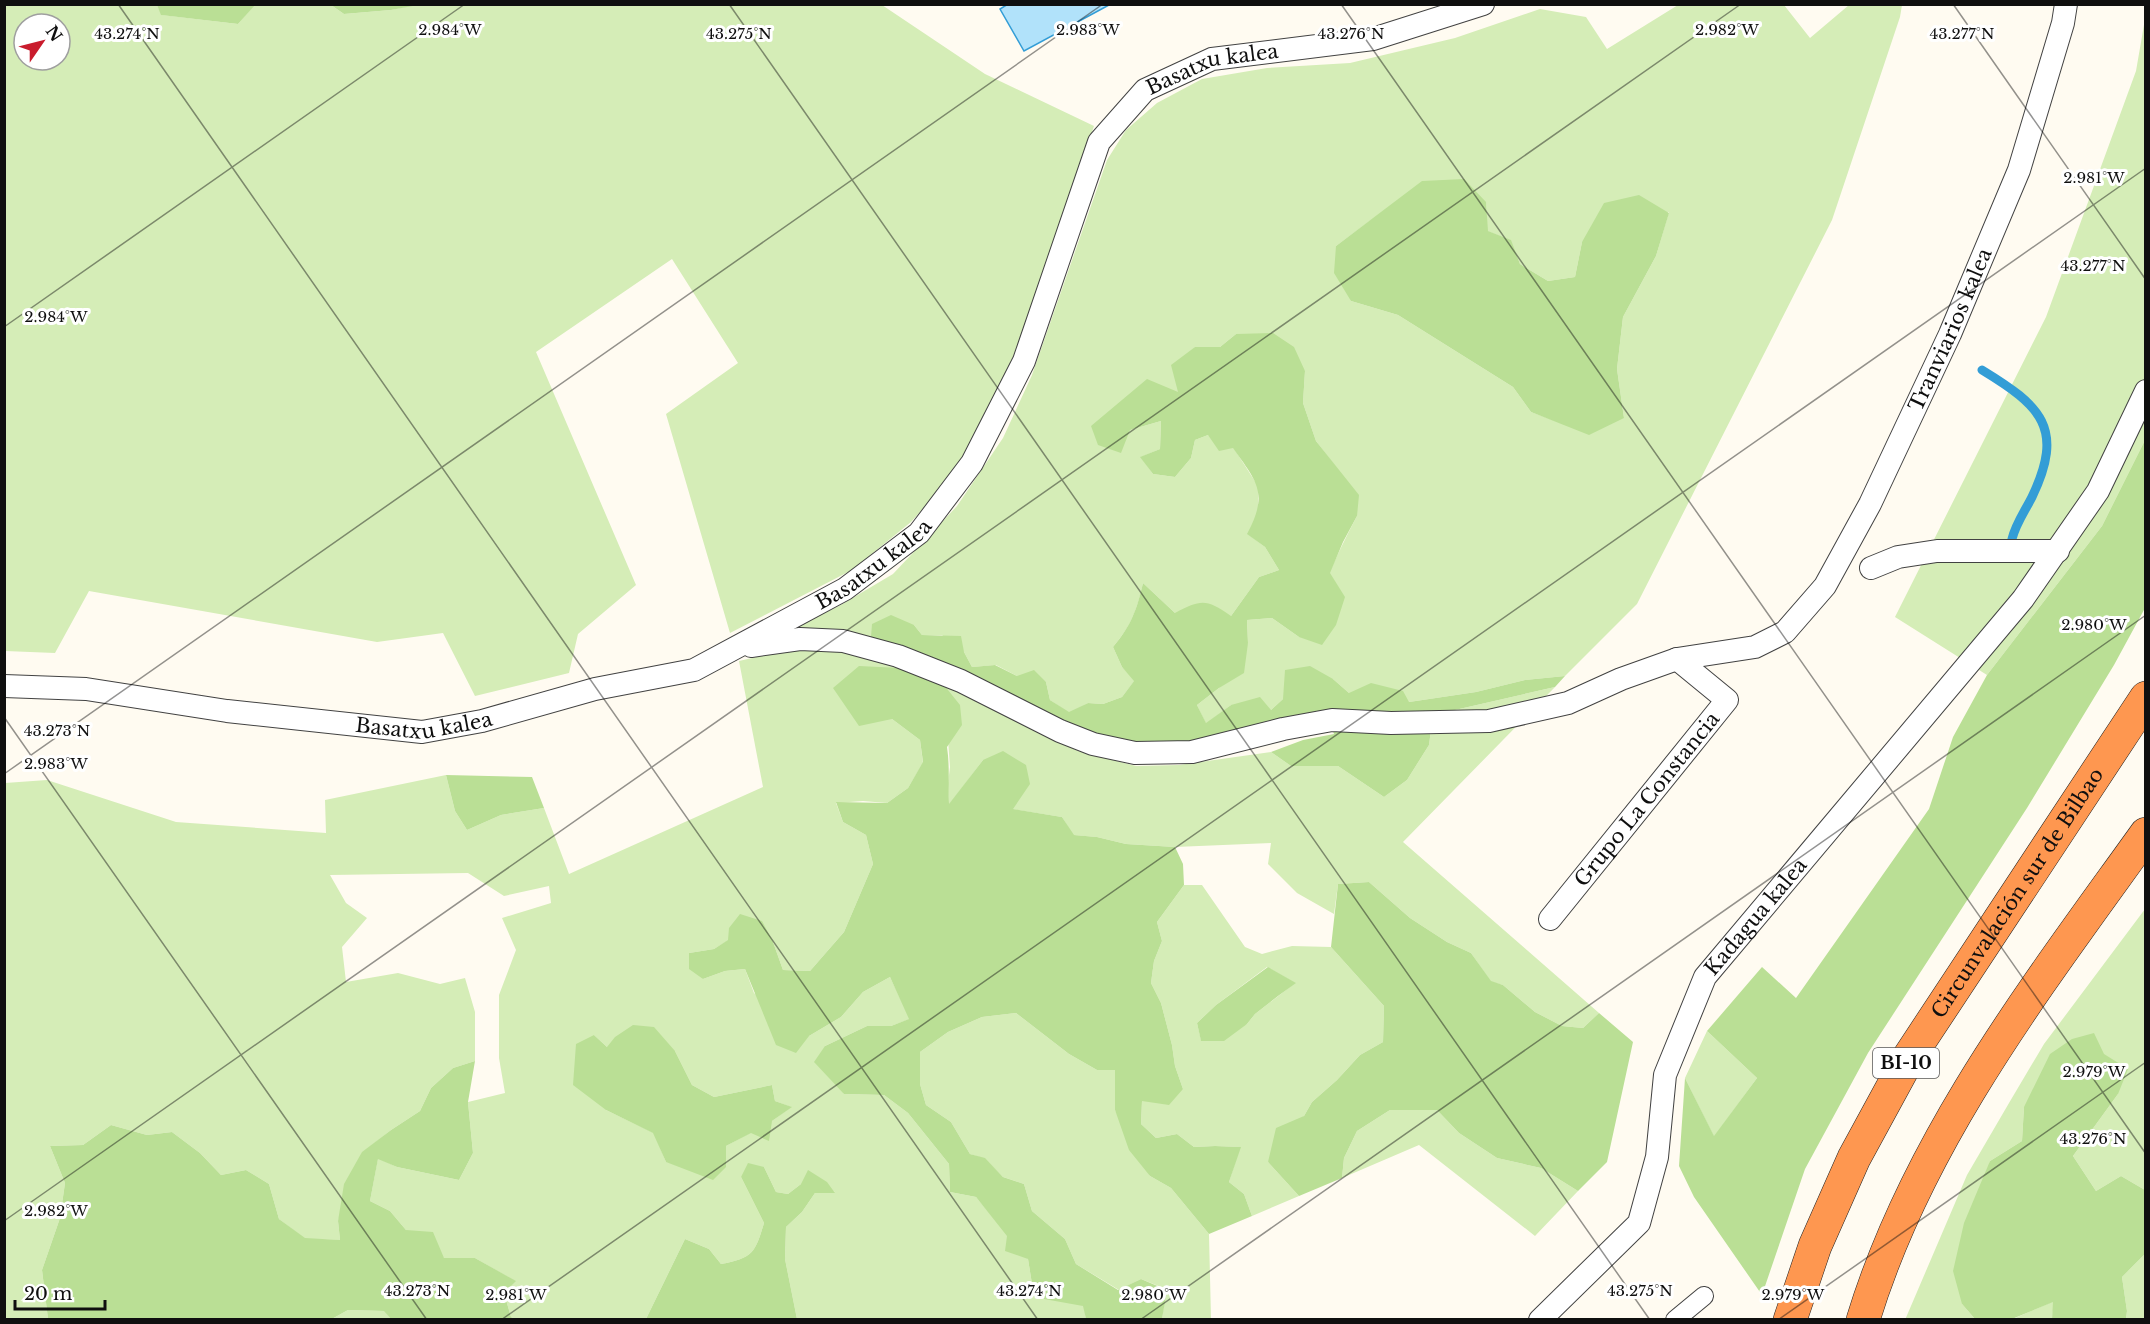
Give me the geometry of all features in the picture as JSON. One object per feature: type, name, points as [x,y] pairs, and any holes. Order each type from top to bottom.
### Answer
[{"type":"highway","name":"Circunvalación sur de Bilbao","points":[[1790,1320],[1815,1246],[1854,1158],[1909,1057],[2145,698]]},
{"type":"highway","points":[[1867,1305],[1914,1191],[1969,1089],[2061,952],[2145,834]]},
{"type":"street","name":"Basatxu kalea","points":[[4,686],[86,689],[227,711],[422,732],[482,721],[595,689],[694,670],[845,590],[919,533],[972,463],[1024,361],[1099,142],[1145,90],[1212,59],[1373,39],[1483,4]]},
{"type":"street","name":"Tranviarios kalea","points":[[1677,659],[1755,647],[1785,632],[1825,586],[1870,504],[1950,334],[2019,170],[2063,23],[2066,4]]},
{"type":"street","name":"Kadagua kalea","points":[[1540,1320],[1639,1223],[1658,1157],[1665,1075],[1705,977],[2024,599],[2098,491],[2145,391]]},
{"type":"street","points":[[1870,568],[1898,557],[1937,551],[2058,551]]},
{"type":"street","points":[[736,648],[800,639],[843,641],[898,656],[960,681],[1060,731],[1093,744],[1135,753],[1192,752],[1283,729],[1332,720],[1391,723],[1489,721],[1568,703],[1621,679],[1677,659]]},
{"type":"street","name":"Grupo La Constancia","points":[[1550,919],[1727,700],[1677,659]]},
{"type":"street","points":[[1675,1320],[1704,1296]]},
{"type":"green space","points":[[255,4],[331,5],[344,14],[391,10],[418,4],[882,5],[985,74],[1094,126],[1031,312],[995,401],[954,474],[911,522],[852,570],[730,633],[666,414],[738,363],[672,259],[536,352],[636,585],[578,634],[569,673],[475,696],[443,633],[377,642],[89,591],[55,653],[5,651],[5,5],[157,5],[162,15],[238,24]]},
{"type":"green space","points":[[157,5],[255,5],[238,24],[161,15]]},
{"type":"green space","points":[[331,5],[418,5],[344,14]]},
{"type":"green space","points":[[1678,5],[1784,5],[1810,38],[1849,5],[1902,5],[1900,17],[1832,220],[1637,604],[1565,676],[1525,680],[1476,692],[1409,702],[1349,693],[1333,679],[1283,699],[1271,710],[1231,705],[1206,724],[1197,705],[1219,688],[1248,643],[1247,620],[1272,618],[1299,637],[1357,516],[1336,467],[1316,441],[1303,403],[1305,371],[1236,334],[1220,347],[1195,347],[1178,392],[1130,430],[1161,421],[1160,449],[1141,457],[1153,474],[1175,477],[1191,458],[1195,440],[1208,435],[1233,447],[1258,486],[1258,514],[1248,534],[1265,547],[1279,570],[1259,577],[1231,616],[1175,613],[1143,583],[1132,617],[1113,647],[1122,667],[1135,680],[1122,697],[1103,704],[1088,703],[1069,713],[1050,700],[1046,682],[1017,676],[996,665],[972,667],[964,652],[942,635],[922,635],[914,625],[871,637],[777,635],[839,606],[893,574],[957,506],[1003,438],[1032,375],[1107,160],[1126,130],[1157,103],[1202,79],[1267,68],[1350,63],[1455,38],[1540,9],[1586,17],[1607,49]],"holes":[[[1486,202],[1487,231],[1510,240],[1520,264],[1548,281],[1575,277],[1582,242],[1669,212],[1656,256],[1623,317],[1617,369],[1624,418],[1558,422],[1531,412],[1513,387],[1398,315],[1351,301],[1336,246],[1371,220]]]},
{"type":"green space","points":[[2145,19],[2145,440],[2102,526],[1987,675],[1895,617],[2046,317],[2136,71]]},
{"type":"green space","points":[[1464,179],[1486,202],[1488,231],[1511,240],[1520,264],[1548,281],[1575,277],[1582,242],[1604,203],[1639,195],[1669,213],[1656,256],[1623,317],[1617,369],[1624,418],[1589,435],[1531,412],[1513,387],[1398,315],[1351,301],[1334,273],[1336,246],[1422,181]]},
{"type":"green space","points":[[1273,333],[1294,347],[1305,371],[1303,403],[1316,441],[1359,495],[1357,516],[1330,573],[1345,597],[1336,625],[1322,645],[1299,637],[1272,618],[1247,620],[1248,643],[1244,673],[1197,705],[1206,723],[1231,705],[1260,697],[1271,710],[1283,699],[1285,670],[1310,666],[1333,679],[1349,693],[1371,683],[1403,691],[1409,702],[1476,692],[1525,680],[1565,676],[1555,687],[1433,715],[1429,745],[1407,780],[1384,797],[1338,766],[1291,766],[1271,752],[1303,740],[1334,734],[1326,712],[1185,745],[1102,741],[871,637],[872,624],[891,615],[914,625],[922,635],[961,636],[964,652],[972,667],[995,665],[1017,676],[1034,670],[1046,682],[1050,700],[1069,712],[1088,703],[1103,704],[1122,697],[1134,681],[1122,667],[1113,647],[1132,617],[1143,583],[1175,613],[1192,605],[1204,603],[1216,606],[1231,616],[1259,577],[1279,570],[1265,547],[1247,534],[1254,520],[1259,498],[1254,479],[1233,448],[1219,451],[1208,435],[1195,440],[1191,458],[1175,477],[1153,474],[1140,457],[1160,449],[1161,421],[1130,430],[1121,453],[1098,445],[1091,426],[1147,379],[1178,392],[1171,365],[1195,347],[1220,347],[1236,334]]},
{"type":"green space","points":[[2145,440],[2145,608],[2114,665],[2027,808],[1868,1053],[1805,1169],[1762,1295],[1694,1197],[1679,1166],[1685,1078],[1714,1136],[1757,1078],[1707,1031],[1762,967],[1796,998],[1929,809],[1953,737],[1987,675],[2102,526]]},
{"type":"green space","points":[[830,648],[900,668],[892,719],[920,740],[923,763],[908,788],[887,803],[863,801],[836,803],[843,822],[866,835],[873,864],[844,932],[810,971],[783,970],[773,942],[729,940],[714,949],[689,953],[703,979],[725,971],[745,969],[754,993],[809,1036],[841,1017],[863,992],[890,977],[910,1019],[891,1026],[867,1026],[825,1046],[844,1094],[884,1095],[908,1113],[949,1164],[950,1192],[976,1197],[1028,1259],[1032,1284],[1084,1306],[1086,1319],[797,1319],[785,1259],[786,1227],[802,1212],[815,1193],[835,1192],[801,1184],[788,1194],[776,1192],[764,1167],[741,1177],[764,1223],[755,1248],[740,1259],[721,1264],[709,1249],[685,1239],[646,1319],[515,1319],[511,1317],[504,1293],[515,1281],[475,1258],[444,1258],[406,1230],[390,1211],[370,1201],[378,1158],[397,1167],[459,1180],[473,1153],[468,1102],[505,1093],[499,1058],[499,995],[516,950],[502,918],[551,903],[549,886],[504,896],[468,873],[330,875],[346,903],[367,918],[342,947],[346,982],[398,973],[440,984],[465,978],[475,1012],[475,1061],[453,1068],[431,1088],[420,1111],[362,1153],[338,1221],[340,1240],[305,1239],[279,1219],[269,1184],[246,1170],[221,1175],[200,1153],[172,1132],[147,1135],[111,1125],[83,1145],[50,1146],[65,1183],[60,1218],[42,1270],[48,1319],[5,1320],[5,783],[47,780],[176,822],[326,833],[325,800],[446,775],[455,811],[467,830],[501,815],[544,808],[569,874],[763,787],[739,661],[782,651]],"holes":[[[594,1035],[607,1047],[675,1051],[692,1085],[714,1097],[772,1085],[775,1101],[791,1107],[772,1121],[726,1146],[726,1167],[666,1162],[654,1133],[606,1110]]]},
{"type":"green space","points":[[859,666],[900,668],[944,685],[960,705],[962,725],[947,747],[949,804],[983,760],[1003,751],[1026,765],[1030,784],[1013,809],[1062,817],[1074,835],[1097,837],[1126,844],[1175,847],[1183,864],[1184,885],[1157,922],[1162,941],[1154,961],[1151,983],[1161,1003],[1175,1066],[1183,1089],[1169,1105],[1142,1101],[1141,1124],[1156,1138],[1177,1134],[1194,1147],[1241,1147],[1229,1182],[1244,1194],[1252,1216],[1209,1234],[1171,1188],[1150,1176],[1129,1150],[1115,1110],[1115,1070],[1097,1070],[1069,1054],[1016,1013],[982,1017],[948,1032],[920,1052],[920,1084],[926,1105],[951,1122],[970,1154],[985,1158],[1003,1177],[1024,1184],[1032,1211],[1065,1239],[1076,1264],[1118,1290],[1141,1279],[1167,1290],[1162,1319],[1086,1319],[1083,1306],[1044,1299],[1032,1284],[1028,1259],[1005,1251],[1007,1236],[976,1197],[950,1192],[949,1164],[908,1113],[884,1095],[844,1094],[814,1062],[825,1046],[867,1026],[891,1026],[909,1019],[890,977],[863,992],[841,1017],[809,1036],[796,1053],[776,1045],[745,969],[725,971],[703,979],[689,969],[689,953],[714,949],[728,940],[729,928],[740,914],[762,921],[773,942],[783,970],[810,971],[844,932],[873,864],[866,835],[843,822],[836,802],[887,803],[908,788],[923,762],[920,740],[892,719],[859,726],[833,688]]},
{"type":"green space","points":[[944,685],[1078,751],[1136,766],[1179,765],[1271,752],[1291,766],[1338,766],[1384,797],[1407,780],[1429,745],[1433,715],[1555,687],[1403,842],[1599,1013],[1583,1028],[1562,1026],[1535,1012],[1503,985],[1491,982],[1471,953],[1447,942],[1410,918],[1369,882],[1338,884],[1334,914],[1297,893],[1268,864],[1271,843],[1175,847],[1126,844],[1097,837],[1073,835],[1062,817],[1012,809],[983,760],[949,805],[950,767]]},
{"type":"green space","points":[[446,775],[532,777],[544,808],[501,815],[467,830],[455,811]]},
{"type":"green space","points":[[1369,882],[1410,918],[1447,942],[1471,953],[1491,981],[1503,985],[1535,1012],[1562,1026],[1583,1028],[1599,1013],[1633,1042],[1607,1162],[1578,1191],[1541,1168],[1497,1158],[1459,1133],[1437,1110],[1390,1110],[1357,1131],[1344,1158],[1342,1178],[1299,1196],[1268,1162],[1276,1128],[1304,1116],[1312,1102],[1360,1055],[1383,1042],[1384,1006],[1331,947],[1338,884]]},
{"type":"green space","points":[[1184,885],[1202,885],[1245,947],[1262,954],[1292,946],[1331,947],[1384,1006],[1383,1042],[1360,1055],[1312,1102],[1304,1116],[1268,1162],[1299,1196],[1252,1216],[1244,1194],[1229,1182],[1240,1147],[1194,1147],[1177,1134],[1156,1138],[1141,1124],[1142,1100],[1183,1089],[1175,1066],[1161,1003],[1151,983],[1154,961],[1162,941],[1157,922]],"holes":[[[1267,967],[1295,983],[1255,1014],[1247,1024],[1201,1040],[1197,1023],[1216,1005]]]},
{"type":"green space","points":[[2145,909],[2145,1190],[2121,1176],[2096,1191],[2073,1156],[2118,1094],[2024,1107],[2022,1141],[1990,1161],[1962,1304],[1975,1319],[1905,1320],[1967,1175],[2009,1103],[2044,1044]]},
{"type":"green space","points":[[1268,967],[1296,983],[1224,1041],[1201,1041],[1197,1023],[1216,1005]]},
{"type":"green space","points":[[1016,1013],[1069,1054],[1097,1070],[1115,1070],[1115,1110],[1150,1176],[1171,1188],[1209,1234],[1211,1319],[1162,1319],[1166,1289],[1141,1279],[1119,1290],[1076,1264],[1065,1239],[1032,1211],[1024,1184],[1003,1177],[985,1159],[970,1154],[951,1122],[926,1105],[920,1084],[920,1052],[948,1032],[982,1017]]},
{"type":"green space","points":[[633,1025],[654,1027],[675,1051],[692,1085],[714,1097],[772,1085],[775,1101],[792,1107],[772,1121],[769,1141],[751,1133],[726,1146],[726,1167],[713,1180],[666,1162],[653,1133],[606,1110],[573,1085],[576,1044],[594,1035],[607,1047],[615,1037]]},
{"type":"green space","points":[[1707,1031],[1757,1078],[1714,1137],[1685,1078]]},
{"type":"green space","points":[[2094,1033],[2104,1054],[2128,1069],[2118,1094],[2073,1156],[2096,1191],[2121,1176],[2145,1190],[2145,1254],[2122,1277],[2126,1319],[2052,1319],[2053,1302],[2012,1319],[1975,1319],[1962,1304],[1953,1271],[1964,1223],[1990,1161],[2022,1141],[2024,1107],[2050,1054],[2072,1039]]},
{"type":"green space","points":[[475,1061],[468,1102],[473,1153],[459,1180],[397,1167],[378,1159],[370,1201],[390,1211],[406,1230],[433,1232],[444,1258],[475,1258],[516,1281],[504,1293],[511,1317],[515,1319],[391,1319],[384,1311],[348,1310],[330,1320],[48,1319],[42,1270],[60,1218],[65,1183],[50,1146],[83,1145],[111,1125],[147,1135],[172,1132],[200,1153],[221,1175],[246,1170],[269,1184],[279,1219],[305,1238],[340,1240],[338,1221],[344,1184],[362,1152],[420,1111],[431,1088],[453,1068]]},
{"type":"green space","points":[[1390,1110],[1437,1110],[1459,1133],[1497,1158],[1541,1168],[1578,1191],[1535,1236],[1419,1145],[1342,1178],[1344,1158],[1357,1131]]},
{"type":"green space","points":[[748,1163],[764,1167],[776,1192],[788,1194],[801,1184],[808,1170],[827,1182],[835,1193],[815,1193],[802,1212],[786,1227],[785,1259],[797,1319],[646,1319],[685,1239],[709,1249],[721,1264],[740,1259],[755,1248],[764,1223],[741,1177]]},
{"type":"green space","points":[[2145,1254],[2145,1319],[2126,1319],[2122,1277]]},
{"type":"green space","points":[[2054,1301],[2052,1319],[2013,1319]]},
{"type":"green space","points":[[348,1310],[385,1311],[391,1319],[330,1320]]},
{"type":"water","points":[[1008,4],[1109,5],[1024,51],[1000,9]]},
{"type":"waterway","points":[[1982,370],[2019,395],[2032,408],[2041,421],[2046,436],[2046,453],[2042,473],[2012,539]]}]
